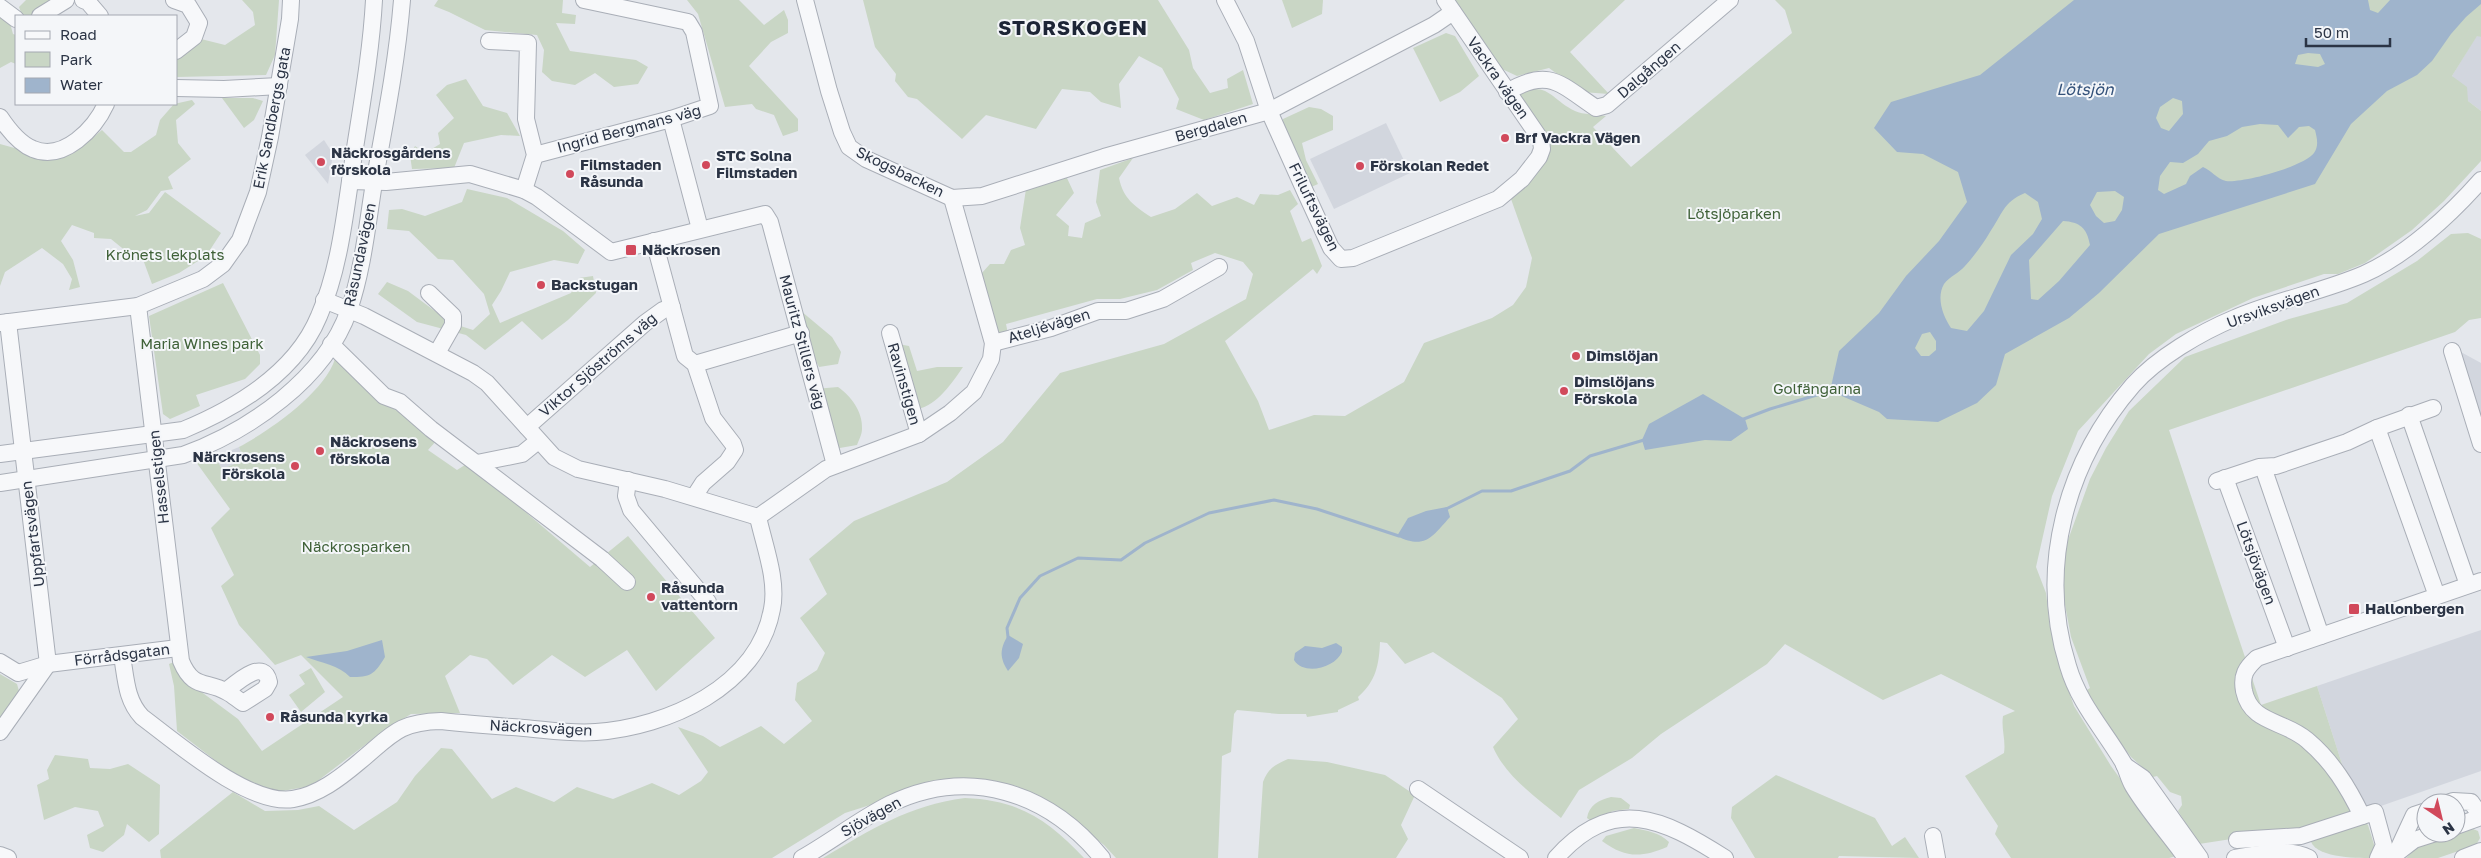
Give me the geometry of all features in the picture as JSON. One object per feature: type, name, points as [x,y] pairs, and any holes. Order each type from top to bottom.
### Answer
[{"type":"street","points":[[42,15],[66,0]]},
{"type":"street","points":[[174,0],[188,5],[199,23],[194,37],[178,49]]},
{"type":"street","name":"Erik Sandbergs gata","points":[[4,323],[138,306],[203,279],[223,264],[240,240],[258,192],[279,86],[291,0]]},
{"type":"street","name":"Råsundavägen","points":[[0,454],[183,430],[210,418],[261,387],[282,368],[306,338],[319,316],[333,272],[350,181],[372,33],[374,0]]},
{"type":"street","name":"Råsundavägen","points":[[0,483],[157,461],[202,448],[263,415],[305,380],[331,344],[349,309],[362,260],[396,66],[402,0]]},
{"type":"street","name":"Ingrid Bergmans väg","points":[[535,154],[671,120],[710,106],[694,32],[688,22],[584,0]]},
{"type":"street","name":"Skogsbacken","points":[[805,0],[829,91],[842,132],[849,147],[866,159],[952,198],[993,344]]},
{"type":"street","name":"Friluftsvägen","points":[[1225,0],[1246,41],[1269,111],[1331,248],[1341,259],[1353,258],[1498,199],[1522,179],[1539,157]]},
{"type":"street","name":"Dalgången","points":[[1507,92],[1531,79],[1549,79],[1596,108],[1607,106],[1730,0]]},
{"type":"street","points":[[89,1],[99,15]]},
{"type":"street","points":[[4,5],[15,18]]},
{"type":"street","name":"Bergdalen","points":[[952,198],[982,196],[1104,157],[1269,111],[1434,25],[1449,6]]},
{"type":"street","name":"Vackra vägen","points":[[1449,6],[1541,140],[1542,149],[1539,157]]},
{"type":"street","points":[[489,41],[528,43],[526,119],[535,154],[524,190]]},
{"type":"street","points":[[178,88],[224,89],[279,86]]},
{"type":"street","points":[[0,117],[25,145],[38,151],[48,151],[62,148],[91,129],[105,105]]},
{"type":"street","points":[[350,181],[375,182],[470,174],[524,190],[611,252],[700,229],[671,120]]},
{"type":"street","name":"Ursviksvägen","points":[[2186,858],[2132,785],[2124,765],[2088,712],[2068,668],[2055,601],[2059,539],[2068,499],[2082,461],[2106,420],[2134,384],[2175,350],[2234,318],[2365,273],[2408,247],[2450,213],[2481,180]]},
{"type":"street","name":"Mauritz Stillers väg","points":[[700,229],[761,214],[765,214],[768,219],[801,333],[835,466]]},
{"type":"street","points":[[654,241],[685,356],[695,364],[713,418],[733,444],[735,450],[727,462],[703,483],[694,497]]},
{"type":"street","name":"Ateljévägen","points":[[758,516],[835,466],[919,434],[950,414],[974,392],[988,365],[993,344],[1052,328],[1098,311],[1126,311],[1163,299],[1219,266]]},
{"type":"street","points":[[429,293],[453,316],[453,325],[437,353]]},
{"type":"street","points":[[324,300],[349,309],[437,353],[487,383],[554,457],[578,469],[694,497],[758,516]]},
{"type":"street","name":"Hasselstigen","points":[[138,306],[155,434],[178,648]]},
{"type":"street","name":"Viktor Sjöströms väg","points":[[527,427],[645,323],[663,310],[672,307]]},
{"type":"street","name":"Uppfartsvägen","points":[[4,323],[27,479],[48,664]]},
{"type":"street","points":[[695,364],[801,333]]},
{"type":"street","name":"Ravinstigen","points":[[890,333],[919,434]]},
{"type":"street","points":[[331,344],[384,396],[400,402],[431,429],[594,553],[627,582]]},
{"type":"street","points":[[2452,351],[2481,444]]},
{"type":"street","name":"Lötsjövägen","points":[[2287,648],[2221,480],[2263,466],[2276,466],[2347,442],[2409,415],[2433,408]]},
{"type":"street","points":[[2362,816],[2348,787],[2334,766],[2306,738],[2256,714],[2246,702],[2242,683],[2245,669],[2257,658],[2475,583],[2409,415]]},
{"type":"street","points":[[2377,428],[2437,596]]},
{"type":"street","points":[[477,463],[522,454],[538,441]]},
{"type":"street","points":[[2263,466],[2321,636]]},
{"type":"street","points":[[628,480],[626,496],[631,510],[708,602]]},
{"type":"street","name":"Näckrosvägen","points":[[122,656],[129,697],[133,707],[142,717],[235,783],[271,798],[292,799],[313,794],[353,767],[389,735],[404,726],[422,721],[563,732],[595,732],[628,728],[683,709],[712,693],[738,674],[758,650],[773,608],[773,587],[758,516]]},
{"type":"street","name":"Förrådsgatan","points":[[0,662],[18,673],[48,664],[178,648],[185,672],[207,686],[226,691]]},
{"type":"street","points":[[0,732],[48,664]]},
{"type":"street","name":"Ursviksvägen","points":[[2124,765],[2143,778],[2200,858]]},
{"type":"street","name":"Sjövägen","points":[[802,858],[890,804],[921,793],[966,786],[1006,790],[1027,798],[1066,825],[1102,858]]},
{"type":"street","points":[[1418,789],[1520,858]]},
{"type":"street","points":[[2466,802],[2471,802],[2481,816],[2466,822]]},
{"type":"street","points":[[2237,840],[2301,836],[2374,812],[2384,845],[2378,858]]},
{"type":"street","points":[[2395,856],[2416,814]]},
{"type":"street","points":[[1556,858],[1575,838],[1584,833],[1604,823],[1634,818],[1654,821],[1683,832],[1725,858]]},
{"type":"street","points":[[1933,836],[1937,858]]},
{"type":"street","points":[[2395,856],[2416,839]]},
{"type":"street","points":[[2247,857],[2273,852],[2300,854],[2309,858]]},
{"type":"street","points":[[2464,858],[2481,852]]},
{"type":"street","points":[[0,855],[8,858]]},
{"type":"shaded area","points":[[2477,35],[2481,37],[2481,111],[2468,101],[2452,76]]},
{"type":"shaded area","name":"Förskolan Redet","points":[[1386,123],[1410,173],[1334,209],[1310,159]]},
{"type":"shaded area","name":"Näckrosgårdens förskola","points":[[324,140],[333,154],[328,184],[305,155]]},
{"type":"shaded area","points":[[2459,351],[2481,363],[2481,416]]},
{"type":"shaded area","points":[[239,447],[244,460],[222,469],[215,457]]},
{"type":"shaded area","points":[[2481,630],[2481,771],[2358,814],[2317,686]]},
{"type":"green space","points":[[26,0],[54,0],[32,15],[22,15],[19,7]]},
{"type":"green space","points":[[242,0],[279,0],[275,55],[266,75],[178,77],[178,58],[201,39],[225,45],[255,25],[253,12]]},
{"type":"green space","points":[[438,0],[563,0],[562,13],[576,15],[575,24],[556,23],[570,51],[636,60],[648,67],[638,84],[614,87],[595,73],[575,85],[552,81],[542,72],[544,50],[537,35],[485,30],[434,6]]},
{"type":"green space","points":[[687,0],[739,0],[764,25],[784,10],[788,20],[788,33],[771,42],[749,66],[798,119],[798,131],[783,136],[774,115],[756,109],[752,104],[725,107],[698,14]]},
{"type":"green space","points":[[863,0],[1158,0],[1189,50],[1193,68],[1210,93],[1228,88],[1227,79],[1243,70],[1253,104],[1204,120],[1176,109],[1179,99],[1162,68],[1139,56],[1119,84],[1121,108],[1101,102],[1090,92],[1062,89],[1036,129],[986,115],[962,139],[917,99],[908,97],[895,81],[896,74],[875,47]]},
{"type":"green space","points":[[1282,0],[1323,0],[1322,14],[1292,28]]},
{"type":"green space","points":[[1455,0],[1625,0],[1570,52],[1609,94],[1582,92],[1549,68],[1517,76],[1502,69]]},
{"type":"green space","name":"Golfängarna","points":[[1775,0],[2481,0],[2481,37],[2477,36],[2452,76],[2467,87],[2468,101],[2481,111],[2481,161],[2444,201],[2412,230],[2365,263],[2338,274],[2324,274],[2253,298],[2176,334],[2149,354],[2078,431],[2052,496],[2036,567],[2046,593],[2050,627],[2060,667],[2074,706],[2111,766],[2176,856],[2169,858],[2011,858],[1995,834],[1998,826],[1965,776],[2004,753],[2003,716],[2015,711],[1941,674],[1883,700],[1785,644],[1767,664],[1661,734],[1632,758],[1579,790],[1561,818],[1514,777],[1493,747],[1518,719],[1502,698],[1433,652],[1405,664],[1387,643],[1380,642],[1379,658],[1373,679],[1358,697],[1359,700],[1338,710],[1338,712],[1307,717],[1306,714],[1279,714],[1237,710],[1234,714],[1231,752],[1222,756],[1218,858],[1116,858],[1104,845],[1043,798],[1016,786],[983,779],[952,779],[845,813],[772,858],[161,858],[160,850],[233,792],[265,811],[298,810],[319,806],[354,830],[397,802],[415,776],[441,748],[452,749],[492,799],[516,787],[554,802],[577,787],[613,799],[652,783],[679,795],[701,781],[708,772],[678,727],[703,736],[720,747],[761,726],[784,744],[812,721],[795,700],[797,683],[817,670],[825,653],[800,618],[827,594],[809,559],[854,521],[947,482],[1003,442],[1060,373],[1164,344],[1246,299],[1253,274],[1243,262],[1215,253],[1191,263],[1193,270],[1157,290],[1120,299],[1097,299],[1006,324],[1008,334],[999,337],[981,274],[990,264],[1004,264],[1011,250],[1025,245],[1020,228],[1026,189],[1066,176],[1074,193],[1056,215],[1069,226],[1068,236],[1082,238],[1085,223],[1101,216],[1096,202],[1100,170],[1133,158],[1119,178],[1121,185],[1130,201],[1151,217],[1175,209],[1197,193],[1212,206],[1237,197],[1254,205],[1260,194],[1278,195],[1290,190],[1298,204],[1290,211],[1302,242],[1311,238],[1322,266],[1317,274],[1313,269],[1225,341],[1258,401],[1269,430],[1314,415],[1345,416],[1404,382],[1424,343],[1492,318],[1513,305],[1526,287],[1532,258],[1511,199],[1545,154],[1517,93],[1536,89],[1543,90],[1575,111],[1606,116],[1593,127],[1631,167],[1792,33],[1785,10]]},
{"type":"green space","points":[[0,12],[8,16],[13,34],[15,35],[15,64],[11,62],[0,68]]},
{"type":"green space","points":[[1446,33],[1455,36],[1479,76],[1460,92],[1440,102],[1413,48]]},
{"type":"green space","points":[[466,79],[483,106],[507,113],[520,136],[501,135],[464,143],[454,168],[412,169],[410,155],[415,146],[425,153],[440,144],[438,133],[454,118],[436,95],[447,85]]},
{"type":"green space","points":[[222,98],[253,98],[263,101],[254,120],[244,128]]},
{"type":"green space","name":"Krönets lekplats","points":[[192,100],[195,104],[176,120],[178,143],[191,159],[168,177],[173,189],[161,191],[147,210],[135,216],[149,213],[165,192],[221,233],[206,256],[179,273],[152,284],[141,254],[138,261],[111,239],[94,238],[94,233],[72,225],[61,241],[73,260],[80,287],[69,290],[72,279],[63,264],[42,248],[5,272],[0,286],[0,144],[54,159],[74,153],[102,130],[124,152],[131,152],[156,135],[160,120],[173,105],[178,105],[178,103]]},
{"type":"green space","points":[[1309,107],[1321,109],[1333,116],[1333,130],[1302,143],[1306,160],[1318,184],[1309,188],[1282,126],[1283,119]]},
{"type":"green space","points":[[467,189],[507,198],[563,231],[585,250],[578,264],[554,260],[510,272],[492,305],[500,323],[571,293],[579,278],[593,276],[596,293],[568,320],[542,340],[522,321],[485,350],[466,335],[417,322],[378,294],[387,282],[408,291],[451,323],[473,330],[490,314],[484,294],[453,260],[438,259],[409,231],[387,229],[389,210],[402,209],[425,216],[462,202]]},
{"type":"green space","points":[[2468,233],[2481,239],[2481,318],[2469,320],[2455,332],[2169,430],[2261,705],[2317,686],[2358,814],[2296,829],[2199,844],[2178,811],[2182,805],[2181,796],[2170,792],[2157,776],[2153,777],[2131,757],[2104,721],[2087,690],[2090,688],[2071,637],[2060,578],[2068,540],[2090,479],[2106,448],[2129,411],[2185,357],[2289,319],[2347,303],[2417,261],[2451,234]]},
{"type":"green space","name":"Maria Wines park","points":[[223,283],[260,355],[260,364],[245,379],[196,395],[200,406],[170,419],[163,414],[149,316]]},
{"type":"green space","points":[[801,311],[832,337],[841,352],[838,364],[819,367],[813,355]]},
{"type":"green space","points":[[898,344],[909,346],[917,371],[937,367],[963,367],[938,398],[925,407],[918,409]]},
{"type":"green space","name":"Näckrosparken","points":[[335,359],[373,396],[420,425],[437,440],[428,450],[457,470],[468,463],[590,567],[628,536],[715,638],[656,691],[627,650],[585,677],[552,655],[513,685],[487,659],[470,655],[445,676],[460,713],[411,714],[382,732],[311,786],[271,793],[242,781],[177,731],[174,686],[169,664],[174,662],[192,685],[238,719],[262,751],[343,697],[301,655],[275,665],[239,625],[221,586],[234,575],[211,528],[230,509],[196,462],[215,457],[222,469],[244,460],[239,447],[280,421],[308,398],[329,372]]},
{"type":"green space","points":[[838,387],[855,405],[862,423],[862,429],[857,445],[834,449],[815,389]]},
{"type":"green space","points":[[311,668],[325,692],[301,712],[289,695],[305,684],[299,675]]},
{"type":"green space","points":[[0,674],[17,684],[19,691],[0,719]]},
{"type":"green space","points":[[55,755],[88,759],[90,768],[110,769],[128,764],[160,785],[159,834],[149,842],[127,824],[124,835],[103,852],[90,848],[87,835],[104,826],[98,811],[75,807],[44,820],[37,785],[49,779],[47,770]]},
{"type":"green space","points":[[1288,759],[1327,762],[1385,775],[1415,795],[1401,825],[1408,839],[1396,858],[1258,858],[1263,782],[1272,767]]},
{"type":"green space","points":[[1776,775],[1875,818],[1892,846],[1905,837],[1919,858],[1839,856],[1838,858],[1755,858],[1731,818],[1732,807]]},
{"type":"green space","points":[[1611,797],[1621,798],[1630,805],[1629,809],[1613,811],[1591,821],[1587,818],[1592,806]]},
{"type":"green space","points":[[965,798],[1001,803],[1031,814],[1058,833],[1084,858],[823,858],[891,820],[926,806]]},
{"type":"green space","points":[[2362,819],[2368,825],[2377,854],[2372,858],[2335,855],[2318,850],[2313,845],[2310,838]]},
{"type":"green space","points":[[1634,828],[1653,832],[1661,836],[1669,842],[1667,847],[1649,853],[1633,854],[1618,851],[1602,841],[1606,836]]},
{"type":"green space","points":[[2473,829],[2478,831],[2480,838],[2476,845],[2438,858],[2406,858],[2416,848],[2431,843],[2466,843],[2466,831]]},
{"type":"water","name":"Lötsjön","points":[[2074,0],[2368,0],[2370,10],[2378,13],[2390,0],[2481,0],[2481,4],[2451,34],[2432,61],[2417,75],[2387,91],[2351,124],[2315,184],[2159,234],[2099,293],[2069,318],[2005,354],[1996,385],[1977,403],[1938,422],[1887,419],[1879,412],[1830,391],[1839,351],[1879,313],[1906,276],[1939,241],[1967,202],[1958,172],[1923,154],[1897,152],[1874,128],[1891,102],[1980,75]],"holes":[[[2308,53],[2320,54],[2325,64],[2318,67],[2295,64],[2298,55]],[[2173,98],[2182,101],[2183,114],[2169,131],[2161,128],[2156,118],[2160,107]],[[2260,124],[2278,125],[2288,138],[2299,127],[2309,126],[2315,130],[2317,145],[2314,153],[2298,164],[2258,177],[2226,181],[2203,167],[2190,176],[2186,184],[2164,194],[2158,190],[2160,176],[2170,162],[2183,163],[2198,154],[2209,141],[2227,136],[2242,127]],[[2115,191],[2124,197],[2122,210],[2115,221],[2104,223],[2096,216],[2090,205],[2097,192]],[[2025,193],[2038,202],[2042,219],[2033,234],[2011,255],[1984,311],[1967,331],[1951,328],[1945,318],[1941,301],[1944,284],[1972,258],[2012,200]],[[2063,221],[2082,227],[2087,234],[2090,245],[2059,281],[2038,300],[2031,299],[2029,260]],[[1930,332],[1936,341],[1936,350],[1929,356],[1921,356],[1915,348],[1922,334]]]},
{"type":"water","points":[[1703,394],[1745,419],[1748,429],[1731,441],[1705,440],[1645,450],[1642,440],[1649,424]]},
{"type":"water","points":[[1447,507],[1450,517],[1427,539],[1415,542],[1397,536],[1408,518],[1426,511]]},
{"type":"water","points":[[1008,635],[1023,644],[1019,658],[1008,671],[1003,661],[1002,653],[1003,645]]},
{"type":"water","points":[[382,640],[385,657],[375,671],[363,676],[350,677],[335,667],[306,657],[347,651]]},
{"type":"water","points":[[1336,643],[1342,647],[1342,652],[1338,658],[1326,666],[1312,669],[1305,668],[1294,660],[1295,653],[1305,646],[1322,648]]},
{"type":"waterway","points":[[1741,420],[1830,391]]},
{"type":"waterway","points":[[1446,509],[1482,491],[1511,491],[1570,471],[1590,456],[1644,440]]},
{"type":"waterway","points":[[1008,637],[1007,628],[1020,598],[1040,576],[1078,558],[1121,560],[1145,543],[1209,513],[1274,500],[1317,509],[1399,536]]},
{"type":"place","name":"Brf Vackra Vägen","points":[[1505,138]]},
{"type":"place","name":"Näckrosgårdens förskola","points":[[321,162]]},
{"type":"place","name":"STC Solna Filmstaden","points":[[706,165]]},
{"type":"place","name":"Förskolan Redet","points":[[1360,166]]},
{"type":"place","name":"Filmstaden Råsunda","points":[[570,174]]},
{"type":"place","name":"Näckrosen","points":[[631,250]]},
{"type":"place","name":"Backstugan","points":[[541,285]]},
{"type":"place","name":"Dimslöjan","points":[[1576,356]]},
{"type":"place","name":"Dimslöjans Förskola","points":[[1564,391]]},
{"type":"place","name":"Näckrosens förskola","points":[[320,451]]},
{"type":"place","name":"Närckrosens Förskola","points":[[295,466]]},
{"type":"place","name":"Råsunda vattentorn","points":[[651,597]]},
{"type":"place","name":"Hallonbergen","points":[[2354,609]]},
{"type":"place","name":"Råsunda kyrka","points":[[270,717]]},
{"type":"district","name":"STORSKOGEN","points":[[1073,28]]},
{"type":"park label","name":"Lötsjöparken","points":[[1734,214]]}]
